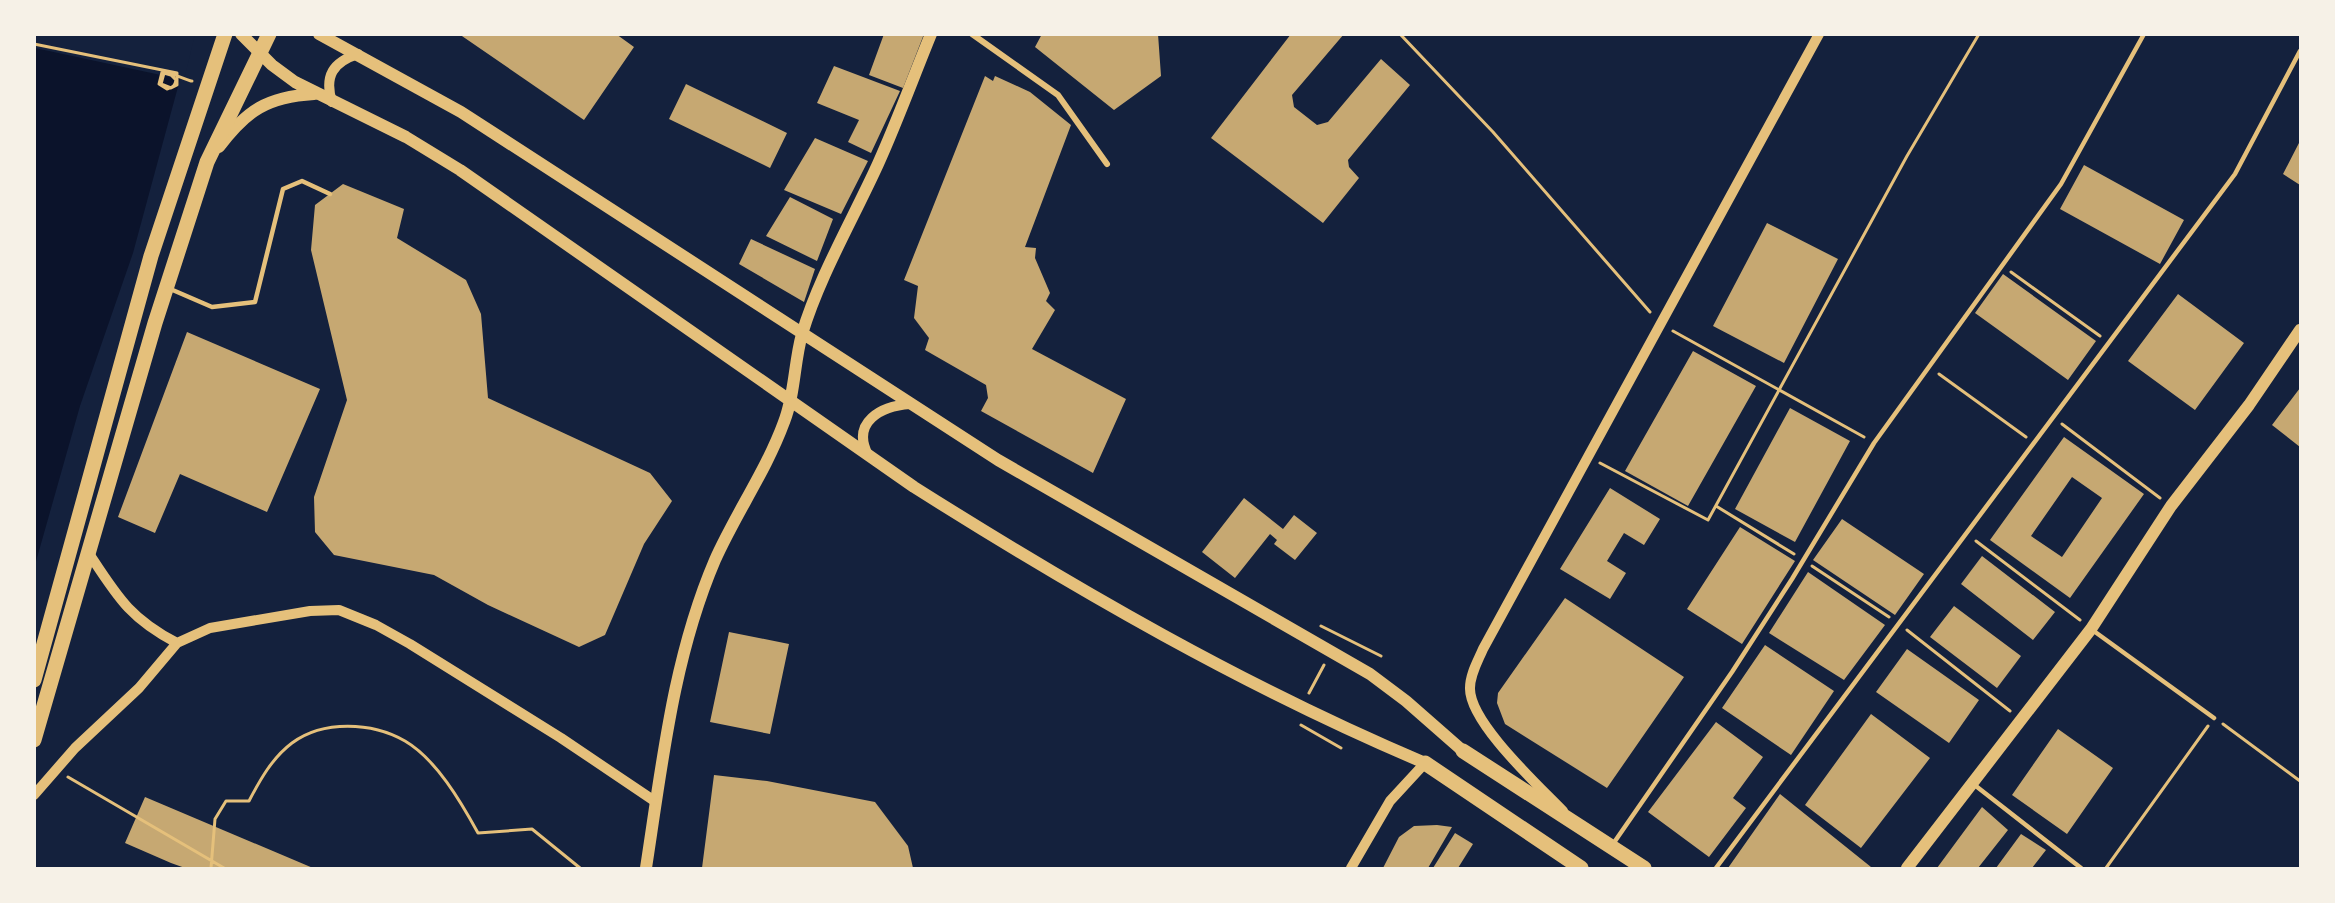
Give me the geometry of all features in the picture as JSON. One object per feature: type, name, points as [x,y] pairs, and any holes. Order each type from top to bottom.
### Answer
[{"type":"main road","points":[[34,680],[151,256],[225,34]]},
{"type":"main road","points":[[34,740],[166,287],[207,162],[269,34]]},
{"type":"main road","points":[[319,34],[461,112],[998,460],[1370,675],[1407,701],[1463,751],[1644,868]]},
{"type":"main road","points":[[646,868],[675,690],[700,603],[715,561],[766,464],[791,400],[802,334],[838,247],[878,162],[931,34]]},
{"type":"main road","points":[[245,38],[295,82],[406,137],[460,170],[868,455],[967,520],[1164,634],[1353,733],[1425,763],[1581,868]]},
{"type":"main road","points":[[207,162],[244,117],[258,108],[273,100],[316,94]]},
{"type":"main road","points":[[1907,868],[2091,629],[2171,506],[2249,405],[2301,330]]},
{"type":"street","points":[[972,34],[1058,95],[1107,164]]},
{"type":"street","points":[[1576,824],[1515,761],[1481,720],[1472,701],[1470,688],[1483,649],[1819,34]]},
{"type":"street","points":[[332,102],[329,90],[331,70],[342,59],[358,54]]},
{"type":"street","points":[[868,455],[863,444],[863,434],[869,421],[877,412],[888,407],[910,404]]},
{"type":"street","points":[[88,552],[130,612],[143,623],[177,643]]},
{"type":"street","points":[[34,795],[56,770],[139,688],[177,643],[210,627],[310,611],[339,610],[376,625],[420,650],[561,738],[656,802]]},
{"type":"street","points":[[1351,868],[1390,801],[1425,763]]},
{"type":"lane","points":[[1612,846],[1732,672],[1804,560],[1874,443],[2061,184],[2144,34]]},
{"type":"lane","points":[[1716,868],[2235,174],[2301,51]]},
{"type":"lane","points":[[166,287],[212,307],[255,302],[283,189],[302,181],[330,194]]},
{"type":"lane","points":[[2091,629],[2214,718]]},
{"type":"lane","points":[[1972,783],[2081,868]]},
{"type":"path","points":[[1400,34],[1493,132],[1661,324],[1874,443]]},
{"type":"path","points":[[1588,456],[1708,520],[1907,156],[1979,34]]},
{"type":"path","points":[[34,44],[177,73],[177,86],[171,88],[161,84],[164,73],[176,80],[172,88],[167,89],[159,84],[162,72],[173,75]]},
{"type":"path","points":[[2002,265],[2109,343]]},
{"type":"path","points":[[1928,366],[2035,443]]},
{"type":"path","points":[[2054,418],[2171,506]]},
{"type":"path","points":[[1716,507],[1804,560],[1900,624],[2021,720]]},
{"type":"path","points":[[1967,534],[2091,629]]},
{"type":"path","points":[[1319,625],[1381,656]]},
{"type":"path","points":[[1335,645],[1340,636]]},
{"type":"path","points":[[1304,702],[1324,664]]},
{"type":"path","points":[[2106,868],[2214,718],[2301,781]]},
{"type":"path","points":[[211,868],[215,819],[226,801],[249,801],[264,772],[293,743],[331,727],[373,727],[406,741],[433,766],[456,794],[478,833],[532,830],[580,868]]},
{"type":"path","points":[[56,770],[224,868]]},
{"type":"water","points":[[35,35],[192,35],[133,253],[80,406],[35,565]]},
{"type":"pier","points":[[195,34],[184,80],[35,48],[35,35]]},
{"type":"building","points":[[459,34],[616,34],[634,47],[584,120]]},
{"type":"building","points":[[884,34],[924,34],[903,88],[869,75]]},
{"type":"building","points":[[1042,34],[1158,34],[1161,76],[1114,110],[1035,47]]},
{"type":"building","points":[[1291,34],[1344,34],[1292,95],[1294,107],[1317,125],[1328,122],[1381,59],[1410,85],[1348,160],[1349,167],[1359,178],[1323,223],[1211,138]]},
{"type":"building","points":[[834,66],[900,91],[871,153],[848,142],[859,120],[817,103]]},
{"type":"building","points":[[985,76],[993,81],[995,76],[1030,92],[1071,125],[1025,247],[1036,248],[1035,258],[1050,293],[1046,301],[1055,310],[1032,349],[1126,399],[1093,473],[981,411],[988,398],[986,385],[925,350],[929,338],[914,318],[918,286],[904,280]]},
{"type":"building","points":[[686,84],[787,133],[770,168],[669,119]]},
{"type":"building","points":[[815,138],[868,161],[841,214],[784,190]]},
{"type":"building","points":[[2300,141],[2300,185],[2283,174]]},
{"type":"building","points":[[2084,165],[2184,220],[2160,264],[2060,209]]},
{"type":"building","points":[[343,184],[404,209],[397,238],[466,280],[481,314],[488,398],[650,473],[672,501],[644,544],[605,635],[579,647],[488,605],[434,575],[334,555],[315,532],[314,497],[347,400],[311,250],[315,205]]},
{"type":"building","points":[[790,197],[833,219],[817,261],[766,236]]},
{"type":"building","points":[[1767,223],[1838,259],[1784,363],[1713,326]]},
{"type":"building","points":[[751,239],[815,269],[804,302],[739,264]]},
{"type":"building","points":[[2003,274],[2096,341],[2068,380],[1975,313]]},
{"type":"building","points":[[2178,294],[2244,343],[2195,410],[2128,361]]},
{"type":"building","points":[[187,332],[320,389],[267,512],[180,474],[155,533],[118,517]]},
{"type":"building","points":[[1693,351],[1756,386],[1688,506],[1625,471]]},
{"type":"building","points":[[2300,388],[2300,447],[2272,425]]},
{"type":"building","points":[[1790,408],[1850,441],[1795,542],[1735,509]]},
{"type":"building","points":[[2064,437],[2144,494],[2070,598],[1990,540]],"holes":[[[2072,477],[2102,498],[2062,557],[2031,536]]]},
{"type":"building","points":[[1610,488],[1660,519],[1644,545],[1624,533],[1607,561],[1626,573],[1610,599],[1560,569]]},
{"type":"building","points":[[1244,498],[1283,529],[1294,515],[1317,533],[1295,560],[1274,544],[1277,540],[1270,534],[1235,578],[1202,552]]},
{"type":"building","points":[[1842,519],[1924,574],[1895,615],[1813,560]]},
{"type":"building","points":[[1740,527],[1795,561],[1742,644],[1687,609]]},
{"type":"building","points":[[1982,556],[2055,612],[2033,640],[1961,584]]},
{"type":"building","points":[[1808,572],[1885,625],[1844,680],[1769,633]]},
{"type":"building","points":[[1565,598],[1684,677],[1607,788],[1505,724],[1497,703],[1498,693]]},
{"type":"building","points":[[1954,606],[2021,656],[1997,688],[1930,637]]},
{"type":"building","points":[[729,632],[789,644],[770,734],[710,722]]},
{"type":"building","points":[[1765,645],[1834,691],[1791,755],[1722,708]]},
{"type":"building","points":[[1907,649],[1979,700],[1949,743],[1876,692]]},
{"type":"building","points":[[1871,714],[1930,758],[1861,848],[1805,805]]},
{"type":"building","points":[[1716,722],[1763,757],[1733,798],[1746,808],[1709,857],[1648,812]]},
{"type":"building","points":[[2058,729],[2113,768],[2067,834],[2012,795]]},
{"type":"building","points":[[714,775],[767,781],[875,802],[908,846],[913,868],[702,868]]},
{"type":"building","points":[[1780,794],[1871,867],[1728,868]]},
{"type":"building","points":[[145,797],[313,868],[185,868],[171,863],[125,843]]},
{"type":"building","points":[[1982,807],[2008,830],[1978,868],[1937,868]]},
{"type":"building","points":[[1414,826],[1452,827],[1428,868],[1383,868],[1399,837]]},
{"type":"building","points":[[1455,833],[1473,844],[1458,868],[1433,868]]},
{"type":"building","points":[[2021,834],[2046,850],[2032,868],[1996,868]]}]
